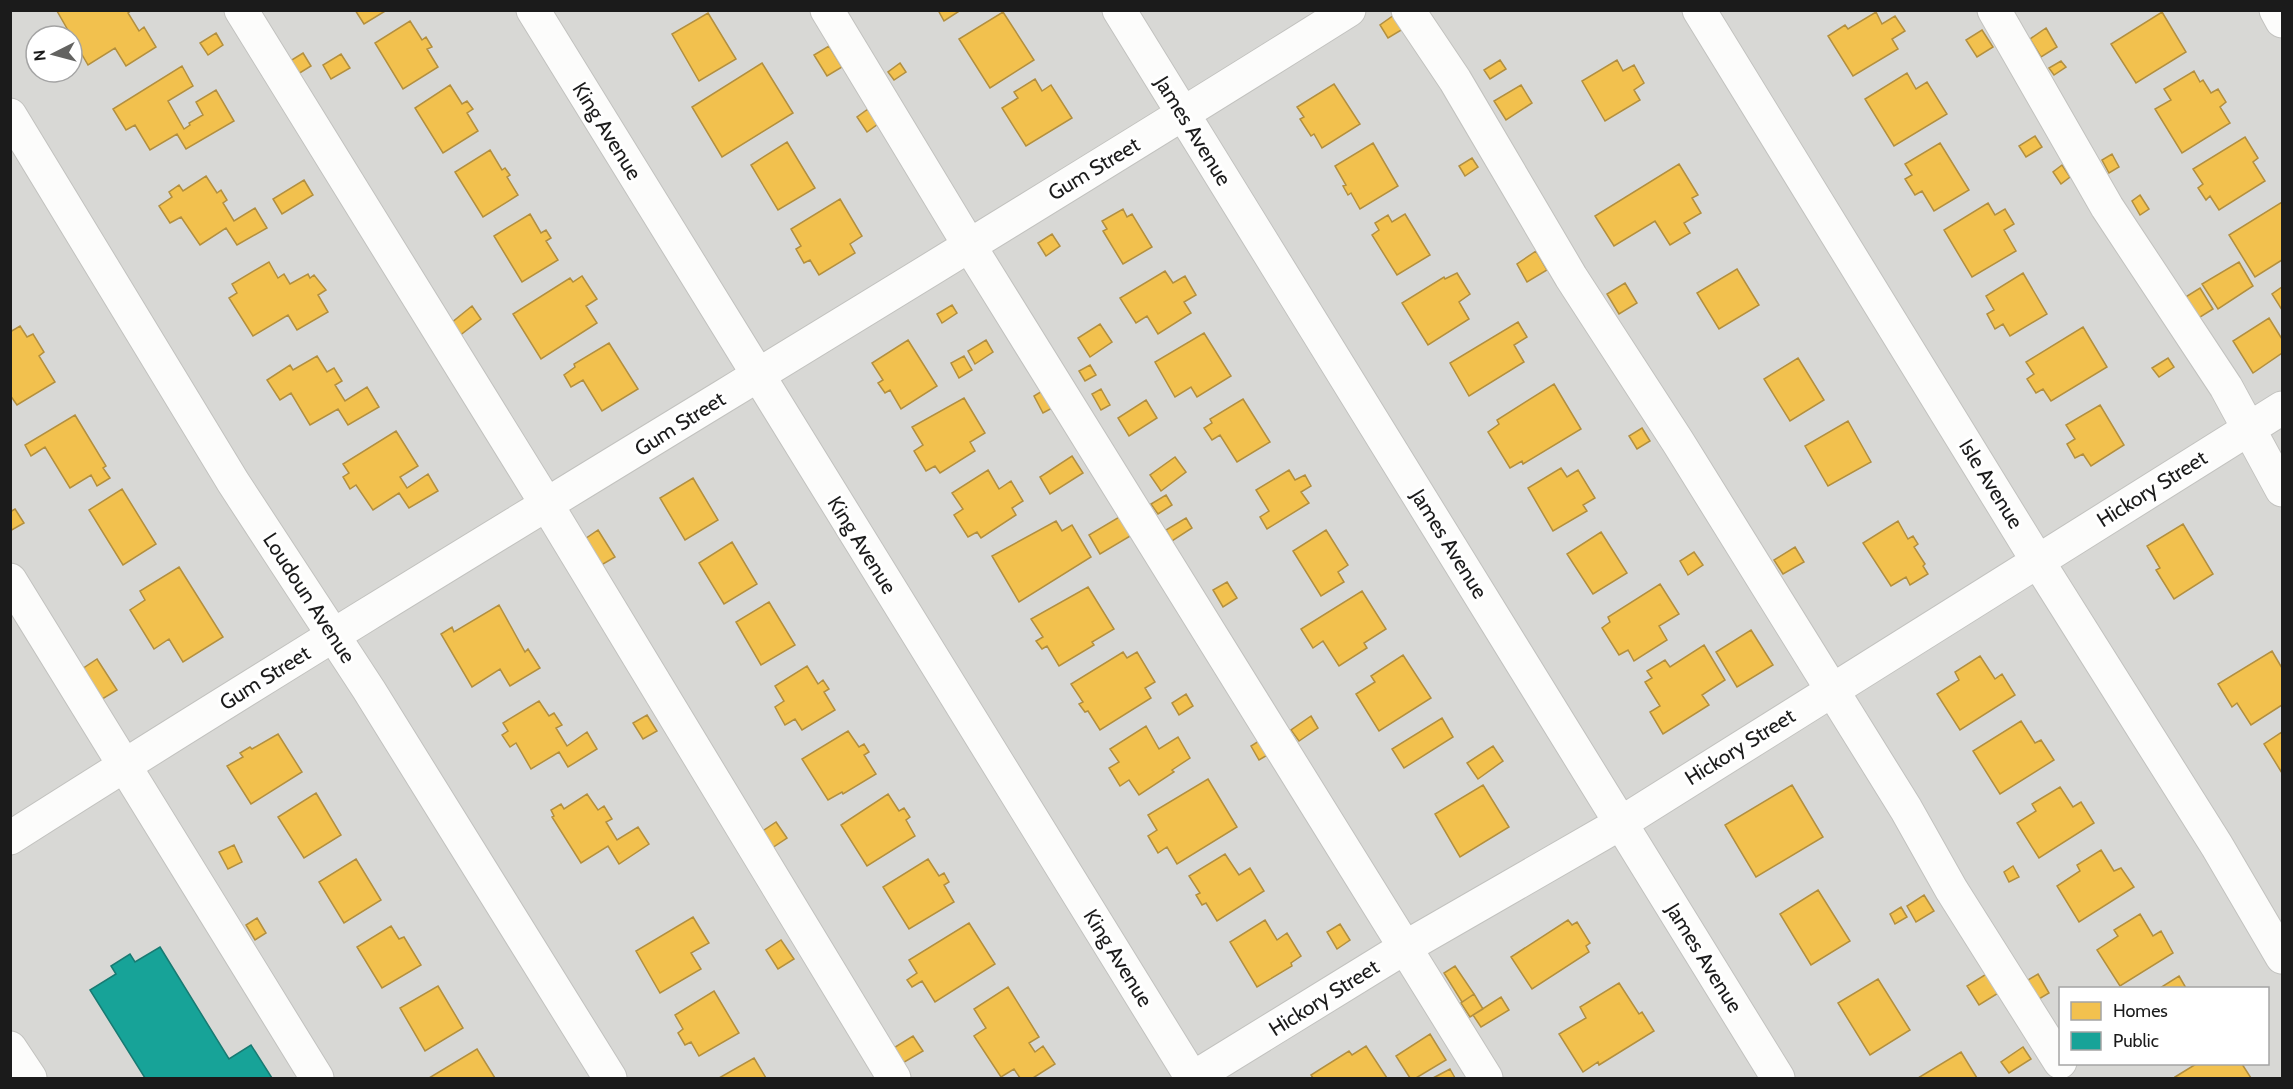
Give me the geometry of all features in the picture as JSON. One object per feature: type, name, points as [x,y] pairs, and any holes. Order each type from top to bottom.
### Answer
[{"type":"street","points":[[241,10],[547,505],[894,1078]]},
{"type":"street","name":"King Avenue","points":[[533,10],[1193,1078]]},
{"type":"street","points":[[827,10],[969,244],[1486,1078]]},
{"type":"street","name":"James Avenue","points":[[1119,10],[1778,1078]]},
{"type":"street","name":"Gum Street","points":[[10,837],[969,244],[1183,115],[1349,10]]},
{"type":"street","points":[[1408,10],[1455,80],[1577,286],[1678,442],[1906,809],[1951,889],[2059,1060]]},
{"type":"street","name":"Isle Avenue","points":[[1699,10],[2037,560],[2217,846],[2283,957]]},
{"type":"street","points":[[1994,10],[2107,207],[2226,387],[2283,490]]},
{"type":"street","points":[[2276,10],[2283,21]]},
{"type":"street","name":"Loudoun Avenue","points":[[10,115],[233,482],[333,636],[610,1078]]},
{"type":"street","name":"Hickory Street","points":[[1193,1078],[1404,948],[1621,823],[2037,560],[2283,408]]},
{"type":"street","points":[[10,580],[317,1078]]},
{"type":"street","points":[[10,1048],[30,1078]]},
{"type":"street","points":[[2062,1065],[2071,1078]]},
{"type":"shaded area","points":[[11,11],[2282,11],[2282,1078],[11,1078]]},
{"type":"building: Homes","points":[[132,10],[128,13],[139,31],[144,27],[156,47],[126,66],[115,48],[88,65],[84,58],[84,24],[64,24],[57,11]]},
{"type":"building: Homes","points":[[355,10],[387,10],[364,24]]},
{"type":"building: Homes","points":[[938,10],[961,10],[944,21]]},
{"type":"building: Homes","points":[[1003,12],[1034,60],[990,88],[959,39]]},
{"type":"building: Homes","points":[[1876,12],[1882,24],[1895,16],[1905,31],[1892,39],[1898,49],[1853,76],[1828,36],[1845,25],[1848,29]]},
{"type":"building: Homes","points":[[2162,12],[2186,52],[2136,83],[2111,44]]},
{"type":"building: Homes","points":[[708,13],[736,59],[699,81],[672,34]]},
{"type":"building: Homes","points":[[1394,15],[1403,29],[1388,38],[1380,25]]},
{"type":"building: Homes","points":[[410,21],[422,40],[426,37],[432,47],[427,49],[438,67],[403,89],[375,43]]},
{"type":"building: Homes","points":[[2046,28],[2057,47],[2041,57],[2030,39]]},
{"type":"building: Homes","points":[[1982,30],[1993,47],[1977,57],[1966,40]]},
{"type":"building: Homes","points":[[216,33],[223,45],[208,55],[200,43]]},
{"type":"building: Homes","points":[[829,46],[842,67],[827,76],[814,55]]},
{"type":"building: Homes","points":[[303,53],[311,66],[290,79],[282,66]]},
{"type":"building: Homes","points":[[341,54],[350,68],[331,79],[323,65]]},
{"type":"building: Homes","points":[[1500,60],[1506,69],[1490,79],[1484,70]]},
{"type":"building: Homes","points":[[1617,60],[1623,71],[1634,65],[1644,83],[1634,90],[1640,100],[1605,121],[1582,81]]},
{"type":"building: Homes","points":[[2061,61],[2066,67],[2054,75],[2049,68]]},
{"type":"building: Homes","points":[[762,63],[793,113],[722,157],[692,107]]},
{"type":"building: Homes","points":[[900,63],[906,72],[894,80],[888,72]]},
{"type":"building: Homes","points":[[182,66],[193,86],[168,101],[184,129],[190,125],[189,123],[203,115],[196,102],[216,90],[234,121],[186,149],[177,134],[150,150],[135,125],[126,130],[113,109]]},
{"type":"building: Homes","points":[[2194,71],[2200,82],[2203,80],[2211,93],[2218,89],[2226,102],[2220,107],[2230,123],[2182,153],[2155,109],[2171,100],[2164,89]]},
{"type":"building: Homes","points":[[1907,73],[1916,89],[1927,82],[1947,114],[1894,146],[1865,99]]},
{"type":"building: Homes","points":[[1035,79],[1042,91],[1051,85],[1072,118],[1026,146],[1002,108],[1018,98],[1014,92]]},
{"type":"building: Homes","points":[[1334,84],[1360,124],[1322,148],[1314,134],[1311,136],[1300,119],[1304,117],[1297,107]]},
{"type":"building: Homes","points":[[450,85],[462,104],[467,101],[473,109],[467,113],[478,131],[443,153],[415,108]]},
{"type":"building: Homes","points":[[1521,85],[1532,103],[1506,120],[1494,101]]},
{"type":"building: Homes","points":[[868,109],[878,124],[867,132],[857,117]]},
{"type":"building: Homes","points":[[2035,136],[2042,147],[2026,157],[2019,146]]},
{"type":"building: Homes","points":[[2245,137],[2258,158],[2253,162],[2265,181],[2219,210],[2210,196],[2206,200],[2198,188],[2203,184],[2193,169]]},
{"type":"building: Homes","points":[[787,142],[815,188],[778,210],[751,165]]},
{"type":"building: Homes","points":[[1373,143],[1398,186],[1360,209],[1351,193],[1348,195],[1343,186],[1346,185],[1335,166]]},
{"type":"building: Homes","points":[[1940,143],[1969,190],[1934,211],[1922,191],[1915,195],[1905,179],[1912,175],[1905,164]]},
{"type":"building: Homes","points":[[490,150],[502,170],[505,168],[510,175],[507,177],[518,195],[483,217],[455,172]]},
{"type":"building: Homes","points":[[2112,154],[2119,167],[2109,173],[2102,160]]},
{"type":"building: Homes","points":[[1472,158],[1478,167],[1465,176],[1459,166]]},
{"type":"building: Homes","points":[[1679,164],[1698,195],[1692,198],[1701,213],[1684,223],[1690,233],[1670,245],[1655,221],[1614,246],[1595,216]]},
{"type":"building: Homes","points":[[2062,165],[2070,177],[2061,184],[2053,172]]},
{"type":"building: Homes","points":[[206,176],[217,193],[221,190],[227,200],[223,203],[234,221],[255,208],[267,228],[237,245],[226,228],[200,245],[181,217],[170,223],[159,206],[172,197],[169,192],[179,185],[183,191]]},
{"type":"building: Homes","points":[[304,180],[313,195],[282,214],[273,199]]},
{"type":"building: Homes","points":[[2140,195],[2149,209],[2140,215],[2132,201]]},
{"type":"building: Homes","points":[[840,199],[862,236],[850,244],[855,253],[819,275],[810,260],[804,263],[796,249],[801,246],[791,229]]},
{"type":"building: Homes","points":[[2282,202],[2282,260],[2255,277],[2229,235]]},
{"type":"building: Homes","points":[[1988,203],[1995,215],[2005,209],[2014,224],[2004,230],[2016,251],[1972,277],[1944,230]]},
{"type":"building: Homes","points":[[1123,209],[1127,217],[1132,214],[1152,247],[1123,264],[1103,231],[1107,229],[1102,221]]},
{"type":"building: Homes","points":[[530,214],[541,233],[546,230],[551,238],[546,241],[558,260],[522,282],[494,236]]},
{"type":"building: Homes","points":[[1405,214],[1430,255],[1397,275],[1372,235],[1379,230],[1375,223],[1388,215],[1392,222]]},
{"type":"building: Homes","points":[[1052,234],[1060,246],[1046,256],[1038,243]]},
{"type":"building: Homes","points":[[1536,251],[1547,270],[1527,282],[1517,264]]},
{"type":"building: Homes","points":[[269,262],[278,278],[284,274],[290,284],[308,274],[310,278],[314,275],[326,290],[318,295],[328,312],[297,330],[288,315],[253,336],[229,298],[237,293],[232,284]]},
{"type":"building: Homes","points":[[2239,262],[2253,286],[2218,309],[2202,284]]},
{"type":"building: Homes","points":[[1737,269],[1759,305],[1719,329],[1697,293]]},
{"type":"building: Homes","points":[[1165,271],[1173,283],[1185,276],[1196,295],[1184,302],[1191,313],[1158,334],[1147,316],[1136,323],[1120,298]]},
{"type":"building: Homes","points":[[1457,273],[1470,294],[1459,302],[1469,319],[1428,345],[1402,303],[1444,277],[1445,279]]},
{"type":"building: Homes","points":[[2023,273],[2047,314],[2010,336],[2003,324],[1995,329],[1987,314],[1994,310],[1986,296]]},
{"type":"building: Homes","points":[[582,276],[597,299],[586,306],[597,323],[541,359],[513,314],[570,278],[573,282]]},
{"type":"building: Homes","points":[[1625,283],[1637,303],[1619,314],[1607,294]]},
{"type":"building: Homes","points":[[2282,287],[2282,310],[2272,294]]},
{"type":"building: Homes","points":[[2200,288],[2213,309],[2197,319],[2184,298]]},
{"type":"building: Homes","points":[[952,305],[957,313],[942,323],[937,314]]},
{"type":"building: Homes","points":[[472,306],[481,319],[454,340],[445,328]]},
{"type":"building: Homes","points":[[2269,318],[2282,339],[2282,353],[2253,373],[2233,341]]},
{"type":"building: Homes","points":[[1518,322],[1527,337],[1514,345],[1524,362],[1469,396],[1450,363]]},
{"type":"building: Homes","points":[[1100,324],[1112,342],[1090,357],[1078,338]]},
{"type":"building: Homes","points":[[20,326],[27,337],[33,334],[44,352],[39,356],[55,382],[17,405],[10,395],[10,332]]},
{"type":"building: Homes","points":[[2083,327],[2107,367],[2051,401],[2043,389],[2036,393],[2027,379],[2034,374],[2026,362]]},
{"type":"building: Homes","points":[[1204,333],[1231,376],[1197,397],[1191,387],[1175,397],[1155,362]]},
{"type":"building: Homes","points":[[908,340],[937,386],[901,409],[890,390],[885,393],[878,383],[883,380],[872,363]]},
{"type":"building: Homes","points":[[986,340],[993,352],[975,364],[968,351]]},
{"type":"building: Homes","points":[[609,343],[638,389],[602,411],[583,380],[571,387],[564,375],[575,367],[574,364]]},
{"type":"building: Homes","points":[[317,356],[327,372],[334,368],[342,381],[335,385],[345,401],[367,387],[379,407],[348,425],[338,409],[310,425],[291,393],[280,400],[267,380],[290,365],[293,370]]},
{"type":"building: Homes","points":[[964,356],[972,370],[959,378],[951,363]]},
{"type":"building: Homes","points":[[1798,358],[1824,400],[1790,421],[1764,379]]},
{"type":"building: Homes","points":[[2168,358],[2174,367],[2159,377],[2152,368]]},
{"type":"building: Homes","points":[[1090,365],[1096,375],[1085,381],[1079,371]]},
{"type":"building: Homes","points":[[1554,384],[1581,429],[1523,464],[1522,461],[1510,468],[1488,432],[1499,424],[1497,420]]},
{"type":"building: Homes","points":[[1047,388],[1056,406],[1043,413],[1034,396]]},
{"type":"building: Homes","points":[[1101,389],[1110,405],[1101,410],[1092,394]]},
{"type":"building: Homes","points":[[964,398],[985,433],[970,442],[975,451],[940,473],[935,466],[926,471],[914,451],[923,445],[912,427]]},
{"type":"building: Homes","points":[[1243,399],[1270,442],[1237,462],[1220,435],[1212,440],[1204,428],[1212,423],[1210,419]]},
{"type":"building: Homes","points":[[1146,400],[1157,418],[1129,436],[1118,418]]},
{"type":"building: Homes","points":[[2100,405],[2124,445],[2091,466],[2083,454],[2075,458],[2067,444],[2075,439],[2066,425]]},
{"type":"building: Homes","points":[[75,415],[106,466],[103,468],[110,478],[97,486],[91,475],[70,488],[45,447],[31,456],[25,445]]},
{"type":"building: Homes","points":[[1848,421],[1871,462],[1828,486],[1805,446]]},
{"type":"building: Homes","points":[[1642,428],[1650,441],[1637,449],[1629,436]]},
{"type":"building: Homes","points":[[396,431],[418,466],[400,477],[407,488],[428,474],[438,491],[409,508],[399,493],[373,510],[356,485],[350,489],[343,477],[349,473],[343,464]]},
{"type":"building: Homes","points":[[1072,456],[1083,473],[1050,494],[1040,477]]},
{"type":"building: Homes","points":[[1175,457],[1186,472],[1161,491],[1150,475]]},
{"type":"building: Homes","points":[[1561,468],[1567,477],[1578,470],[1595,498],[1583,505],[1587,511],[1553,531],[1528,488]]},
{"type":"building: Homes","points":[[988,470],[999,489],[1011,481],[1023,501],[1012,508],[1016,515],[981,538],[977,532],[968,537],[954,515],[963,509],[952,493]]},
{"type":"building: Homes","points":[[1289,470],[1295,480],[1305,475],[1311,486],[1301,492],[1309,503],[1267,529],[1260,517],[1269,511],[1256,490]]},
{"type":"building: Homes","points":[[693,478],[718,520],[685,540],[660,498]]},
{"type":"building: Homes","points":[[122,489],[156,544],[123,565],[89,510]]},
{"type":"building: Homes","points":[[1166,495],[1172,505],[1158,514],[1151,504]]},
{"type":"building: Homes","points":[[15,509],[24,523],[10,531],[10,512]]},
{"type":"building: Homes","points":[[1126,513],[1137,532],[1100,554],[1089,535]]},
{"type":"building: Homes","points":[[1186,518],[1192,528],[1172,541],[1166,530]]},
{"type":"building: Homes","points":[[1056,521],[1062,531],[1072,525],[1091,557],[1019,602],[992,556]]},
{"type":"building: Homes","points":[[1898,521],[1908,539],[1913,536],[1918,544],[1914,547],[1925,564],[1923,566],[1928,574],[1910,585],[1906,577],[1891,586],[1863,543]]},
{"type":"building: Homes","points":[[2183,524],[2213,574],[2174,599],[2156,570],[2160,568],[2147,546]]},
{"type":"building: Homes","points":[[598,530],[615,557],[598,567],[582,541]]},
{"type":"building: Homes","points":[[1326,530],[1348,565],[1338,572],[1344,582],[1321,596],[1293,551]]},
{"type":"building: Homes","points":[[1601,532],[1627,573],[1593,594],[1567,554]]},
{"type":"building: Homes","points":[[732,542],[757,584],[724,604],[699,563]]},
{"type":"building: Homes","points":[[1795,547],[1804,562],[1783,574],[1774,560]]},
{"type":"building: Homes","points":[[1694,552],[1703,565],[1688,575],[1680,561]]},
{"type":"building: Homes","points":[[179,567],[223,637],[183,662],[169,639],[154,649],[130,610],[145,600],[140,591]]},
{"type":"building: Homes","points":[[1227,582],[1237,598],[1223,607],[1213,590]]},
{"type":"building: Homes","points":[[1660,584],[1679,614],[1659,626],[1667,640],[1634,661],[1628,650],[1619,655],[1602,628],[1610,622],[1608,617]]},
{"type":"building: Homes","points":[[1088,587],[1114,629],[1092,642],[1094,645],[1059,666],[1047,646],[1042,649],[1036,641],[1043,637],[1031,619]]},
{"type":"building: Homes","points":[[1362,591],[1386,629],[1364,643],[1367,648],[1339,666],[1323,641],[1313,648],[1301,629]]},
{"type":"building: Homes","points":[[769,602],[795,645],[761,665],[736,622]]},
{"type":"building: Homes","points":[[499,605],[525,652],[528,649],[540,668],[510,686],[500,669],[472,687],[441,634],[452,627],[454,632]]},
{"type":"building: Homes","points":[[1751,630],[1773,665],[1737,687],[1716,652]]},
{"type":"building: Homes","points":[[1704,645],[1725,680],[1702,695],[1709,705],[1663,734],[1650,712],[1660,706],[1645,682],[1652,678],[1647,671],[1665,660],[1670,667]]},
{"type":"building: Homes","points":[[2272,651],[2282,668],[2282,705],[2251,725],[2237,703],[2232,707],[2218,684]]},
{"type":"building: Homes","points":[[1123,652],[1127,658],[1137,652],[1155,682],[1145,688],[1151,698],[1100,730],[1088,711],[1085,712],[1079,704],[1083,702],[1071,684]]},
{"type":"building: Homes","points":[[1403,655],[1431,698],[1379,731],[1356,694],[1375,682],[1371,676]]},
{"type":"building: Homes","points":[[1980,656],[1995,679],[2002,674],[2015,695],[1960,730],[1937,694],[1959,680],[1955,672]]},
{"type":"building: Homes","points":[[97,659],[117,690],[99,701],[79,671]]},
{"type":"building: Homes","points":[[807,666],[818,684],[823,680],[829,689],[824,692],[835,710],[802,730],[795,719],[785,725],[775,707],[784,701],[775,686]]},
{"type":"building: Homes","points":[[1186,694],[1193,706],[1179,715],[1172,703]]},
{"type":"building: Homes","points":[[539,701],[549,716],[554,713],[562,725],[556,728],[567,746],[587,732],[597,749],[568,767],[559,752],[531,769],[516,743],[510,747],[502,735],[508,731],[503,723]]},
{"type":"building: Homes","points":[[647,715],[657,731],[643,739],[633,723]]},
{"type":"building: Homes","points":[[1311,716],[1318,728],[1299,741],[1291,730]]},
{"type":"building: Homes","points":[[1442,718],[1453,737],[1404,768],[1392,749]]},
{"type":"building: Homes","points":[[2021,721],[2035,743],[2041,740],[2054,760],[2000,794],[1973,751]]},
{"type":"building: Homes","points":[[1146,726],[1159,749],[1178,737],[1190,758],[1172,770],[1174,772],[1139,795],[1129,780],[1120,786],[1109,768],[1119,762],[1110,749]]},
{"type":"building: Homes","points":[[848,731],[859,747],[864,744],[869,752],[864,755],[876,774],[843,794],[842,792],[828,800],[802,759]]},
{"type":"building: Homes","points":[[2282,732],[2282,773],[2264,744]]},
{"type":"building: Homes","points":[[278,734],[302,772],[251,804],[227,766],[243,757],[240,753]]},
{"type":"building: Homes","points":[[1262,739],[1271,753],[1259,760],[1251,746]]},
{"type":"building: Homes","points":[[1493,746],[1503,761],[1478,779],[1467,763]]},
{"type":"building: Homes","points":[[1208,779],[1237,827],[1177,864],[1167,847],[1158,853],[1148,836],[1157,830],[1148,815]]},
{"type":"building: Homes","points":[[1483,785],[1509,827],[1460,857],[1435,814]]},
{"type":"building: Homes","points":[[1792,785],[1823,837],[1756,877],[1725,825]]},
{"type":"building: Homes","points":[[2060,787],[2073,807],[2081,802],[2094,823],[2039,858],[2017,823],[2036,811],[2032,804]]},
{"type":"building: Homes","points":[[316,793],[341,835],[304,858],[278,817]]},
{"type":"building: Homes","points":[[587,794],[598,810],[604,806],[612,819],[606,822],[617,840],[638,827],[649,844],[619,864],[608,846],[581,863],[552,817],[554,816],[551,810],[561,804],[564,809]]},
{"type":"building: Homes","points":[[888,794],[899,811],[904,808],[910,817],[906,820],[915,836],[867,866],[841,825]]},
{"type":"building: Homes","points":[[776,822],[787,838],[772,848],[761,832]]},
{"type":"building: Homes","points":[[234,845],[242,862],[228,869],[219,852]]},
{"type":"building: Homes","points":[[2101,850],[2114,871],[2121,868],[2134,887],[2079,922],[2057,886],[2080,871],[2077,865]]},
{"type":"building: Homes","points":[[1225,854],[1239,875],[1250,868],[1264,891],[1217,921],[1206,903],[1202,905],[1196,895],[1200,893],[1189,876]]},
{"type":"building: Homes","points":[[356,859],[381,900],[344,923],[319,882]]},
{"type":"building: Homes","points":[[928,859],[939,876],[944,873],[949,882],[944,885],[954,902],[909,929],[883,887]]},
{"type":"building: Homes","points":[[2013,866],[2019,877],[2009,882],[2004,872]]},
{"type":"building: Homes","points":[[1818,890],[1850,941],[1811,965],[1780,914]]},
{"type":"building: Homes","points":[[1924,895],[1934,911],[1916,922],[1907,906]]},
{"type":"building: Homes","points":[[1901,907],[1907,917],[1895,924],[1890,914]]},
{"type":"building: Homes","points":[[2140,914],[2153,936],[2161,931],[2173,953],[2120,986],[2097,950],[2118,936],[2114,930]]},
{"type":"building: Homes","points":[[693,917],[709,943],[691,953],[701,969],[660,993],[636,951]]},
{"type":"building: Homes","points":[[257,918],[266,933],[255,940],[246,925]]},
{"type":"building: Homes","points":[[1265,920],[1277,940],[1287,933],[1301,956],[1291,963],[1292,966],[1257,987],[1230,942]]},
{"type":"building: Homes","points":[[1568,920],[1572,925],[1577,922],[1590,943],[1586,946],[1589,952],[1532,989],[1511,957]]},
{"type":"building: Homes","points":[[969,923],[995,964],[935,1002],[922,981],[912,987],[907,980],[917,973],[909,960]]},
{"type":"building: Homes","points":[[1340,924],[1350,940],[1337,949],[1327,932]]},
{"type":"building: Homes","points":[[391,926],[399,939],[404,937],[421,965],[382,988],[357,947]]},
{"type":"building: Homes","points":[[781,940],[794,959],[778,969],[766,950]]},
{"type":"building: Homes","points":[[1455,966],[1474,994],[1462,1002],[1444,973]]},
{"type":"building: Homes","points":[[1988,973],[2000,992],[1979,1005],[1967,986]]},
{"type":"building: Homes","points":[[2038,974],[2049,993],[2034,1002],[2023,983]]},
{"type":"building: Homes","points":[[2179,976],[2185,987],[2162,987]]},
{"type":"building: Homes","points":[[1878,979],[1910,1030],[1870,1055],[1838,1003]]},
{"type":"building: Homes","points":[[1619,983],[1639,1014],[1642,1012],[1654,1031],[1599,1065],[1598,1062],[1583,1072],[1559,1034],[1586,1018],[1580,1007]]},
{"type":"building: Homes","points":[[438,986],[463,1028],[425,1051],[400,1008]]},
{"type":"building: Homes","points":[[1008,987],[1039,1037],[1029,1043],[1035,1052],[1043,1046],[1055,1064],[1033,1078],[1020,1078],[1014,1069],[1001,1077],[974,1036],[986,1028],[974,1009]]},
{"type":"building: Homes","points":[[714,991],[739,1033],[699,1056],[691,1042],[685,1045],[678,1033],[683,1029],[675,1015]]},
{"type":"building: Homes","points":[[1474,994],[1483,1009],[1470,1017],[1461,1003]]},
{"type":"building: Homes","points":[[1501,997],[1509,1010],[1481,1027],[1473,1015]]},
{"type":"building: Homes","points":[[1430,1034],[1446,1060],[1416,1078],[1410,1078],[1396,1056]]},
{"type":"building: Homes","points":[[913,1036],[923,1051],[901,1064],[892,1049]]},
{"type":"building: Homes","points":[[1366,1046],[1387,1078],[1313,1078],[1311,1075],[1349,1051],[1352,1055]]},
{"type":"building: Homes","points":[[2023,1047],[2031,1059],[2009,1073],[2001,1062]]},
{"type":"building: Homes","points":[[477,1049],[495,1078],[429,1078]]},
{"type":"building: Homes","points":[[1961,1052],[1977,1078],[1918,1078]]},
{"type":"building: Homes","points":[[754,1058],[766,1078],[719,1078]]},
{"type":"building: Homes","points":[[2194,1065],[2243,1065],[2251,1078],[2176,1078]]},
{"type":"building: Homes","points":[[1450,1069],[1455,1078],[1433,1078]]},
{"type":"building: Public","points":[[160,947],[229,1059],[251,1045],[272,1078],[145,1078],[90,990],[116,974],[111,966],[130,954],[135,962]]}]
